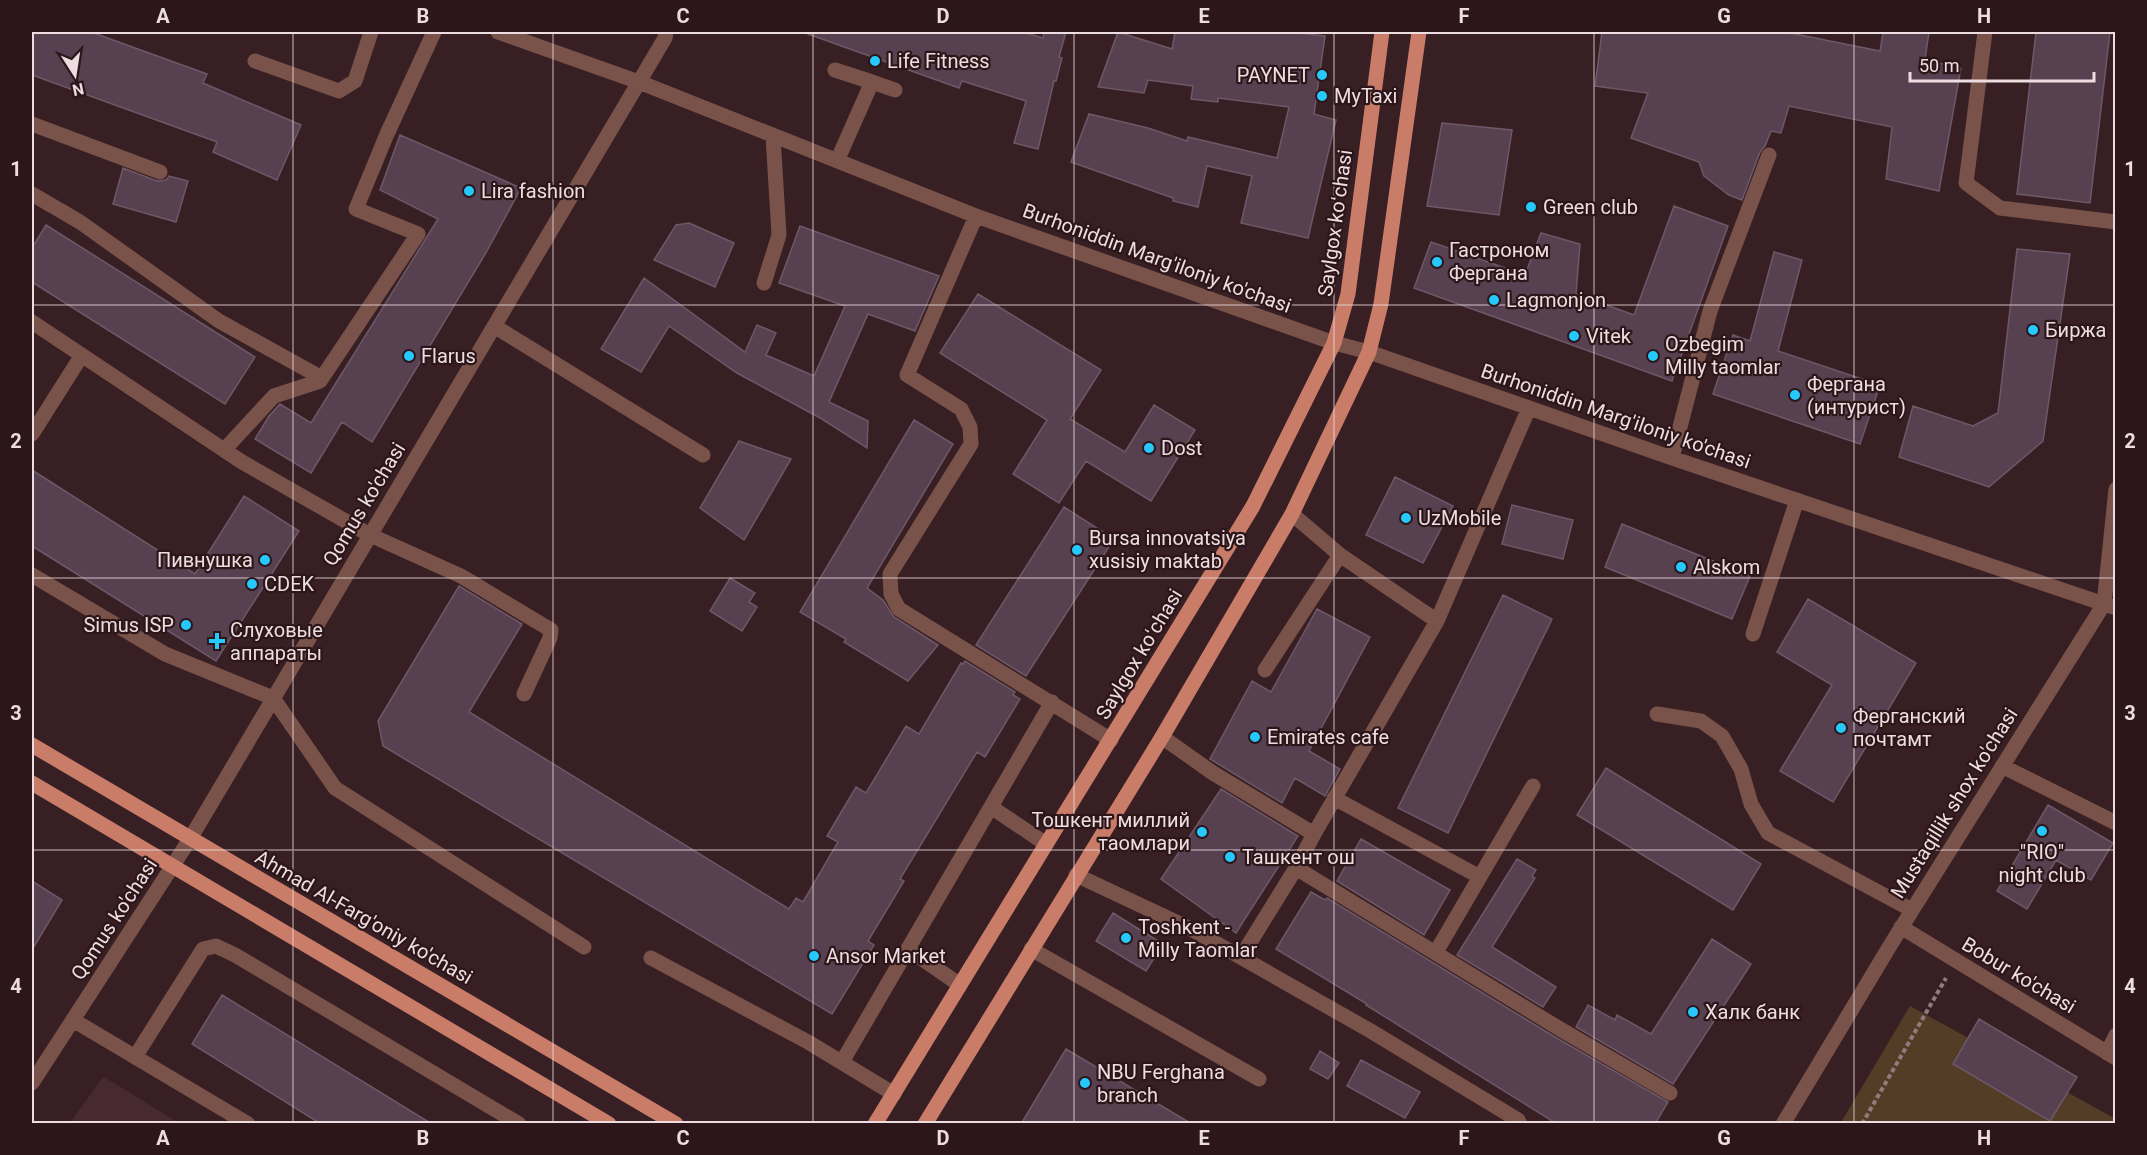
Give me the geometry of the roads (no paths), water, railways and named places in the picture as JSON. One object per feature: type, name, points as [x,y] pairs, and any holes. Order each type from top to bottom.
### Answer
[{"type":"main road","name":"Saylgox koʻchasi","points":[[876,1124],[1253,506],[1334,342],[1347,294],[1382,32]]},
{"type":"main road","points":[[926,1124],[1162,737],[1292,514],[1369,352],[1381,304],[1419,32]]},
{"type":"main road","name":"Ahmad Al-Farg'oniy ko'chasi","points":[[32,744],[676,1124]]},
{"type":"main road","points":[[32,783],[609,1124]]},
{"type":"street","points":[[255,61],[339,91],[355,81],[371,32]]},
{"type":"street","points":[[224,450],[274,396],[320,381],[418,234],[356,209],[387,134],[434,32]]},
{"type":"street","name":"Burhoniddin Marg'iloniy ko'chasi","points":[[498,32],[639,82],[976,216],[1334,342],[1369,352],[1672,458],[2110,606]]},
{"type":"street","name":"Qomus ko'chasi","points":[[32,1080],[190,839],[665,38],[666,32]]},
{"type":"street","points":[[1985,32],[1966,183],[2000,208],[2115,222]]},
{"type":"street","points":[[836,70],[895,90]]},
{"type":"street","points":[[837,161],[872,82]]},
{"type":"street","points":[[32,124],[160,172]]},
{"type":"street","points":[[764,283],[779,235],[773,136]]},
{"type":"street","points":[[1672,458],[1710,311],[1769,155]]},
{"type":"street","points":[[32,194],[80,222],[219,321],[322,378]]},
{"type":"street","points":[[976,216],[907,375],[961,409],[970,427],[971,444],[890,574],[891,594],[899,609],[1111,740]]},
{"type":"street","points":[[32,322],[224,450],[370,535],[461,576],[551,630],[550,638],[524,694]]},
{"type":"street","points":[[494,326],[703,455]]},
{"type":"street","points":[[32,434],[82,355]]},
{"type":"street","points":[[1241,957],[1296,868],[1437,621],[1529,408]]},
{"type":"street","name":"Mustaqillik shox ko'chasi","points":[[1783,1124],[1901,927],[2002,766],[2110,606],[2115,489]]},
{"type":"street","points":[[1753,634],[1797,500]]},
{"type":"street","points":[[1292,514],[1340,555],[1437,621]]},
{"type":"street","points":[[1265,670],[1340,555]]},
{"type":"street","points":[[32,575],[165,654],[273,698],[335,788],[584,947]]},
{"type":"street","points":[[842,1062],[1052,702]]},
{"type":"street","points":[[1657,714],[1701,721],[1722,736],[1741,769],[1751,804],[1768,833],[1912,910]]},
{"type":"street","points":[[1162,737],[1213,773],[1314,834]]},
{"type":"street","points":[[2002,766],[2115,823]]},
{"type":"street","points":[[1436,952],[1533,786]]},
{"type":"street","points":[[1334,798],[1480,877]]},
{"type":"street","points":[[991,807],[1046,844]]},
{"type":"street","points":[[1296,868],[1560,1029],[1670,1093]]},
{"type":"street","points":[[1076,875],[1191,929],[1241,957],[1369,1030],[1518,1120],[1520,1124]]},
{"type":"street","name":"Bobur ko'chasi","points":[[1901,927],[2111,1055]]},
{"type":"street","points":[[135,1057],[203,949],[216,946],[235,955],[519,1124]]},
{"type":"street","points":[[908,949],[960,985]]},
{"type":"street","points":[[1031,949],[1259,1079]]},
{"type":"street","points":[[651,958],[842,1062],[894,1094]]},
{"type":"street","points":[[73,1020],[248,1124]]},
{"type":"street","points":[[2111,1055],[2115,1035]]},
{"type":"place","name":"Life Fitness","points":[[875,61]]},
{"type":"place","name":"PAYNET","points":[[1322,75]]},
{"type":"place","name":"MyTaxi","points":[[1322,96]]},
{"type":"place","name":"Lira fashion","points":[[469,191]]},
{"type":"place","name":"Green club","points":[[1531,207]]},
{"type":"place","name":"Гастроном Фергана","points":[[1437,262]]},
{"type":"place","name":"Lagmonjon","points":[[1494,300]]},
{"type":"place","name":"Биржа","points":[[2033,330]]},
{"type":"place","name":"Vitek","points":[[1574,336]]},
{"type":"place","name":"Flarus","points":[[409,356]]},
{"type":"place","name":"Ozbegim Milly taomlar","points":[[1653,356]]},
{"type":"place","name":"Фергана (интурист)","points":[[1795,395]]},
{"type":"place","name":"Dost","points":[[1149,448]]},
{"type":"place","name":"UzMobile","points":[[1406,518]]},
{"type":"place","name":"Bursa innovatsiya xusisiy maktab","points":[[1077,550]]},
{"type":"place","name":"Пивнушка","points":[[265,560]]},
{"type":"place","name":"Alskom","points":[[1681,567]]},
{"type":"place","name":"CDEK","points":[[252,584]]},
{"type":"place","name":"Simus ISP","points":[[186,625]]},
{"type":"place","name":"Слуховые аппараты","points":[[217,641]]},
{"type":"place","name":"Ферганский почтамт","points":[[1841,728]]},
{"type":"place","name":"Emirates cafe","points":[[1255,737]]},
{"type":"place","name":"\"RIO\" night club","points":[[2042,831]]},
{"type":"place","name":"Тошкент миллий таомлари","points":[[1202,832]]},
{"type":"place","name":"Ташкент ош","points":[[1230,857]]},
{"type":"place","name":"Toshkent - Milly Taomlar","points":[[1126,938]]},
{"type":"place","name":"Ansor Market","points":[[814,956]]},
{"type":"place","name":"Халк банк","points":[[1693,1012]]},
{"type":"place","name":"NBU Ferghana branch","points":[[1085,1083]]}]
